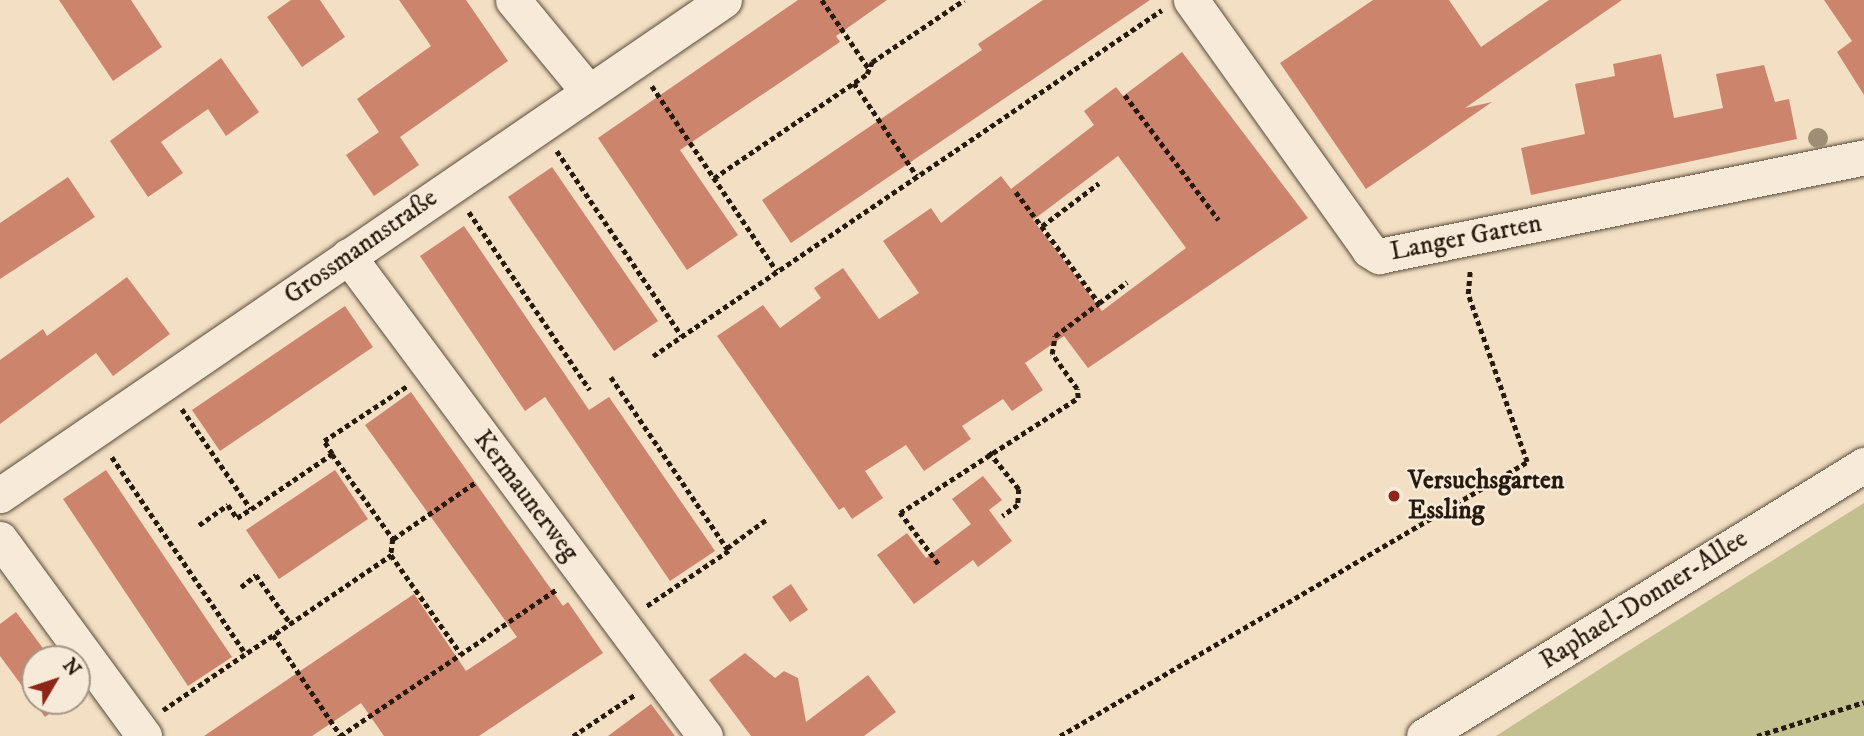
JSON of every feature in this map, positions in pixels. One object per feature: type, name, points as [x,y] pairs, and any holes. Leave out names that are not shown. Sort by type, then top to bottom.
[{"type":"street","points":[[513,0],[588,91]]},
{"type":"street","name":"Grossmannstraße","points":[[0,495],[724,0]]},
{"type":"street","name":"Langer Garten","points":[[1178,4],[1369,250],[1379,256],[1864,157]]},
{"type":"street","name":"Kermaunerweg","points":[[348,256],[705,736]]},
{"type":"street","name":"Raphael-Donner-Allee","points":[[1424,736],[1864,465]]},
{"type":"street","points":[[0,540],[141,732]]},
{"type":"path","points":[[822,0],[869,69]]},
{"type":"path","points":[[714,178],[854,83],[869,69],[964,0]]},
{"type":"path","points":[[653,356],[917,176],[1178,4]]},
{"type":"path","points":[[634,60],[777,271]]},
{"type":"path","points":[[854,83],[917,176]]},
{"type":"path","points":[[1125,95],[1219,220]]},
{"type":"path","points":[[539,124],[682,336]]},
{"type":"path","points":[[1042,226],[1099,183]]},
{"type":"path","points":[[451,185],[590,390]]},
{"type":"path","points":[[1016,192],[1099,303]]},
{"type":"path","points":[[1059,736],[1527,462],[1468,294],[1473,237]]},
{"type":"path","points":[[938,564],[900,513],[989,452],[1078,398],[1077,389],[1052,354],[1055,336],[1127,282]]},
{"type":"path","points":[[432,369],[324,441],[393,539],[391,555],[461,654]]},
{"type":"path","points":[[611,377],[727,548]]},
{"type":"path","points":[[164,382],[251,509]]},
{"type":"path","points":[[94,430],[246,654]]},
{"type":"path","points":[[989,452],[1019,489],[1018,505],[1003,516]]},
{"type":"path","points":[[199,525],[228,505],[237,518],[332,454]]},
{"type":"path","points":[[393,539],[502,464]]},
{"type":"path","points":[[621,623],[767,519]]},
{"type":"path","points":[[141,732],[246,654],[391,555]]},
{"type":"path","points":[[273,635],[341,736],[583,572]]},
{"type":"path","points":[[242,587],[256,575],[291,624]]},
{"type":"path","points":[[573,736],[661,677]]},
{"type":"path","points":[[1757,736],[1864,702]]},
{"type":"shaded area","points":[[1864,503],[1864,736],[1496,736],[1617,658]]},
{"type":"building","points":[[59,0],[131,0],[162,47],[113,81]]},
{"type":"building","points":[[291,0],[320,0],[345,37],[302,67],[267,17]]},
{"type":"building","points":[[399,0],[466,0],[508,61],[400,137],[419,165],[374,196],[346,155],[379,132],[357,99],[431,46]]},
{"type":"building","points":[[798,0],[887,0],[836,36],[840,42],[680,150],[738,235],[687,270],[598,138]]},
{"type":"building","points":[[1043,0],[1150,0],[791,243],[762,200],[982,50],[978,44]]},
{"type":"building","points":[[1373,0],[1449,0],[1481,47],[1549,0],[1622,0],[1465,108],[1492,102],[1366,189],[1280,63]]},
{"type":"building","points":[[1824,0],[1864,0],[1864,95],[1837,52],[1852,41]]},
{"type":"building","points":[[1182,52],[1308,218],[1088,368],[1064,336],[1025,363],[1043,390],[1012,411],[1003,399],[962,426],[971,439],[924,471],[906,445],[865,471],[883,498],[852,519],[844,507],[839,510],[717,336],[763,305],[780,328],[821,298],[814,288],[843,268],[879,319],[919,293],[883,241],[931,208],[941,223],[1001,176],[1011,189],[1094,125],[1084,111],[1116,87],[1123,96]],"holes":[[[1118,156],[1186,248],[1102,311],[1033,220]]]},
{"type":"building","points":[[1661,54],[1674,118],[1723,108],[1716,74],[1764,65],[1775,102],[1789,99],[1797,139],[1531,195],[1521,148],[1585,134],[1575,84],[1615,76],[1613,64]]},
{"type":"building","points":[[221,58],[259,112],[226,136],[208,109],[161,142],[183,173],[148,197],[110,141]]},
{"type":"building","points":[[552,167],[658,321],[614,351],[508,197]]},
{"type":"building","points":[[68,177],[95,217],[0,279],[0,223]]},
{"type":"building","points":[[464,226],[589,410],[609,397],[715,551],[670,581],[545,397],[525,411],[420,256]]},
{"type":"building","points":[[127,277],[170,334],[113,376],[96,353],[0,424],[0,360],[43,329],[47,336]]},
{"type":"building","points":[[345,306],[373,347],[220,451],[192,410]]},
{"type":"building","points":[[411,392],[563,606],[568,602],[603,653],[479,736],[384,736],[361,703],[312,736],[204,736],[414,594],[466,671],[517,637],[365,425]]},
{"type":"building","points":[[106,470],[232,657],[188,686],[63,499]]},
{"type":"building","points":[[335,470],[368,519],[279,579],[246,530]]},
{"type":"building","points":[[983,476],[1002,500],[989,510],[1012,541],[978,567],[973,560],[914,604],[877,555],[907,533],[926,558],[971,524],[952,499]]},
{"type":"building","points":[[791,584],[808,610],[790,622],[772,597]]},
{"type":"building","points":[[16,612],[41,645],[21,645],[21,684],[0,656],[0,624]]},
{"type":"building","points":[[745,653],[775,678],[784,671],[798,678],[806,722],[868,675],[896,712],[864,736],[751,736],[709,680]]},
{"type":"building","points":[[651,704],[675,736],[608,736]]},
{"type":"place","name":"Versuchsgarten Essling","points":[[1394,496]]}]
